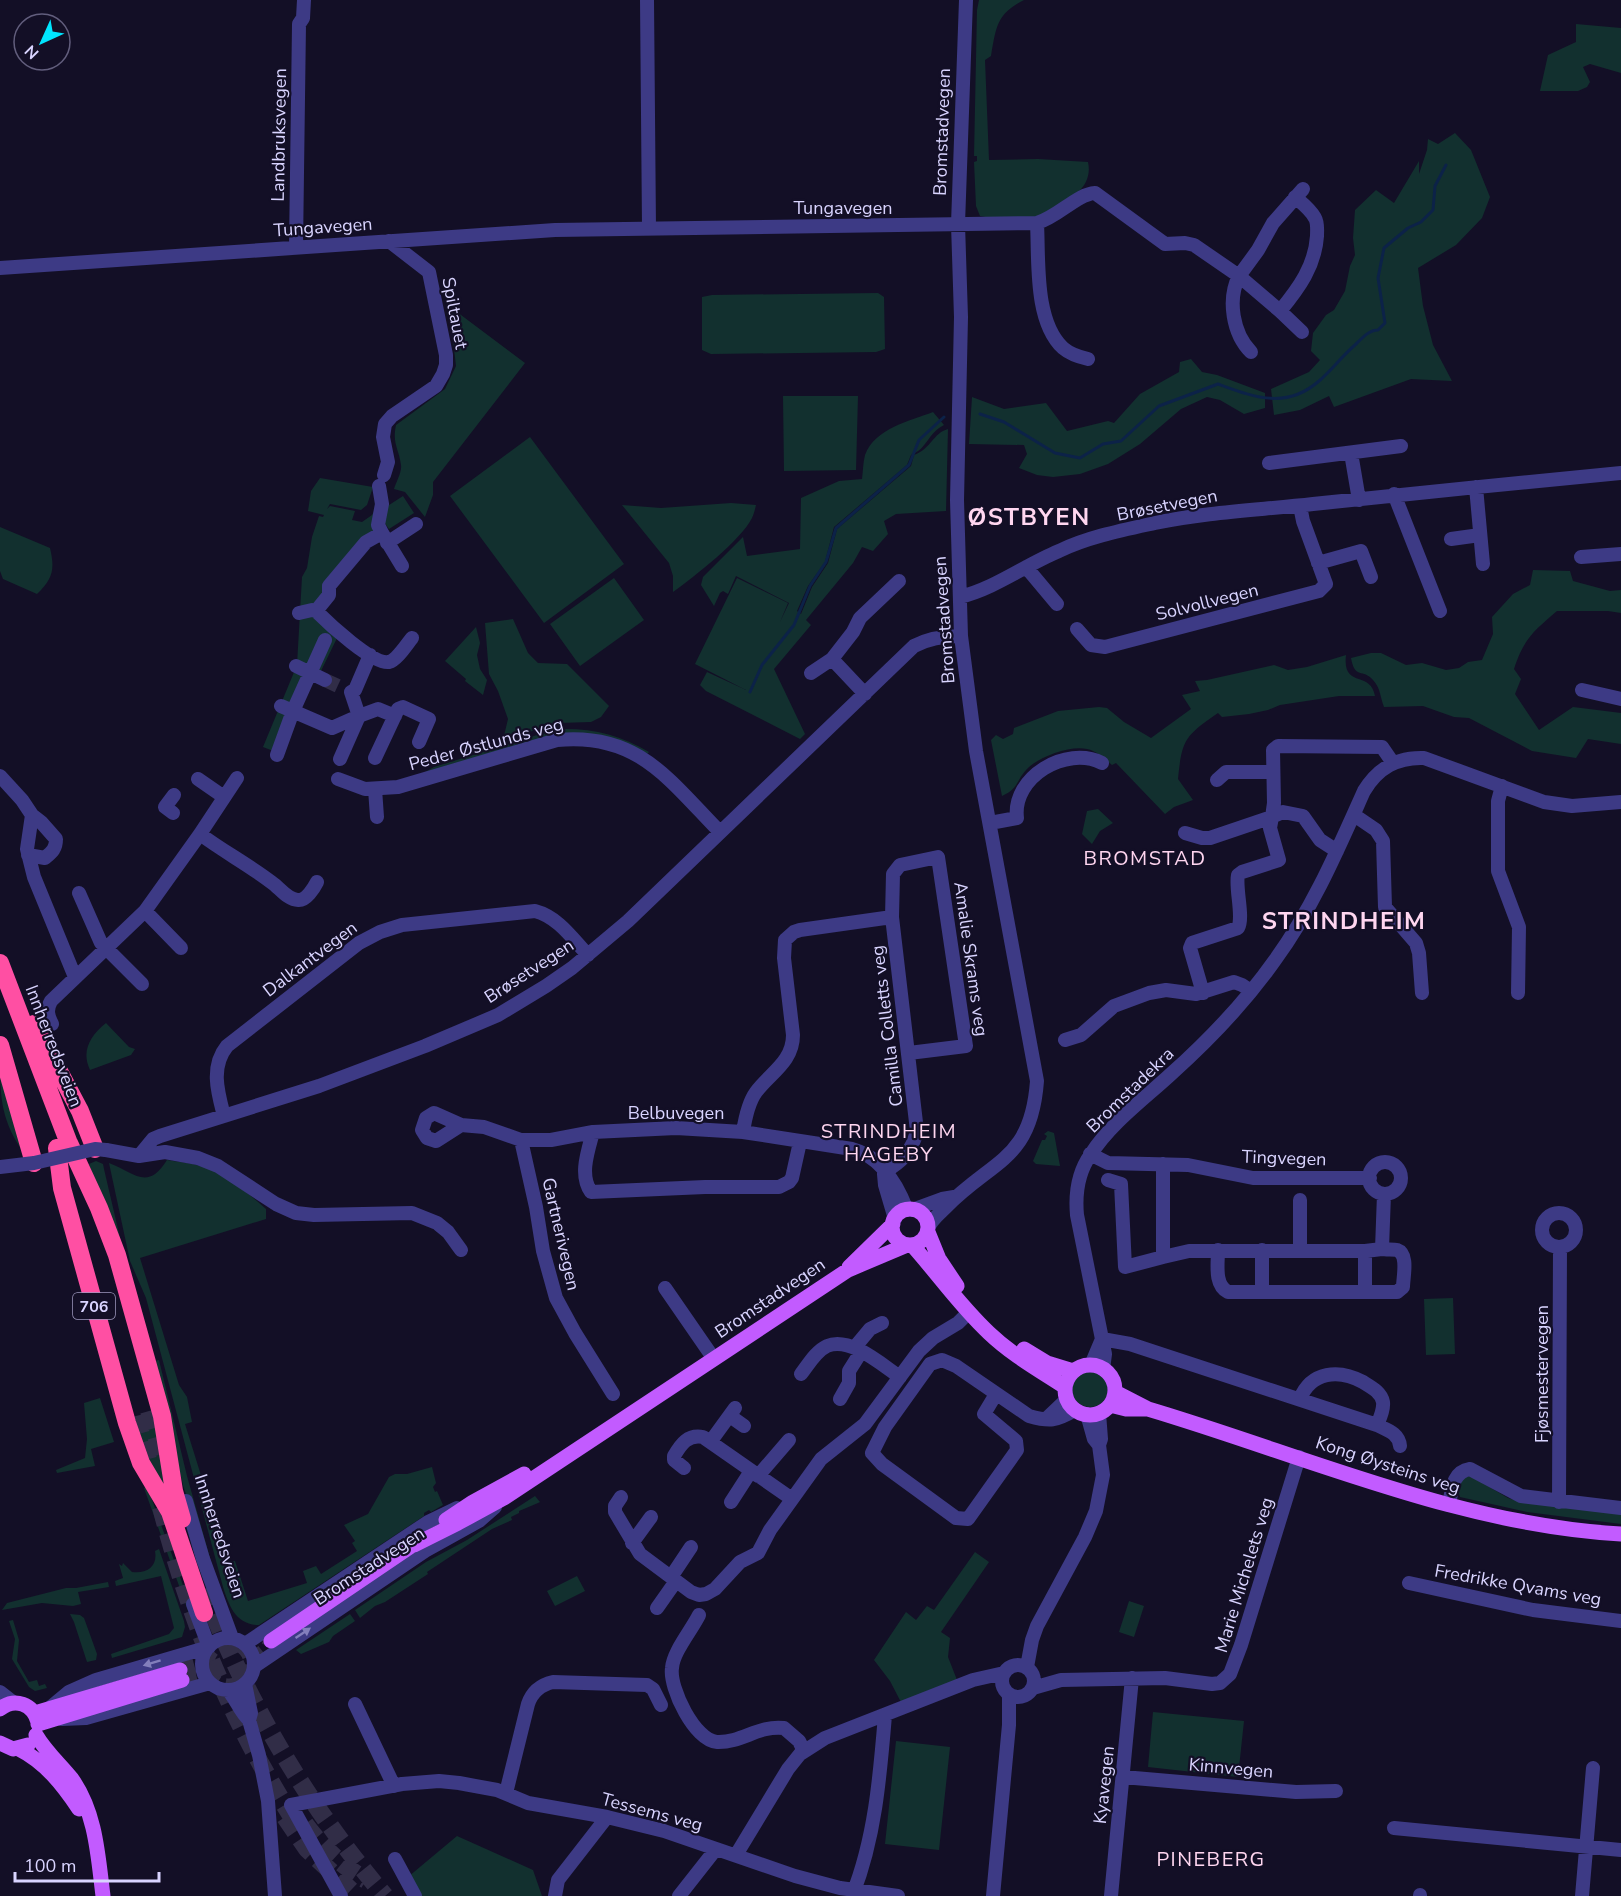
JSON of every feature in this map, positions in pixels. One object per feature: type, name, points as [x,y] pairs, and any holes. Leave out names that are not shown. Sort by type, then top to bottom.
[{"type":"highway","name":"Innherredsveien","points":[[0,961],[63,1145]]},
{"type":"highway","name":"706","points":[[0,961],[101,1149]]},
{"type":"highway","name":"Innherredsveien","points":[[0,997],[63,1145]]},
{"type":"highway","points":[[0,1045],[34,1162]]},
{"type":"highway","name":"706","points":[[63,1145],[106,1259],[142,1414]]},
{"type":"highway","name":"706","points":[[63,1145],[99,1208],[117,1255],[162,1416],[179,1510],[208,1612],[170,1512],[141,1463],[127,1423],[62,1188],[63,1145]]},
{"type":"main road","points":[[928,1230],[922,1241],[910,1245],[897,1239],[893,1230],[902,1216],[924,1216],[928,1230],[934,1251],[950,1276],[987,1319],[1032,1354],[1058,1368],[1073,1371]]},
{"type":"main road","name":"Bromstadvegen","points":[[848,1270],[861,1254],[902,1216]]},
{"type":"main road","name":"Bromstadvegen","points":[[414,1545],[504,1498],[848,1270],[910,1245]]},
{"type":"main road","name":"Kong Øysteins veg","points":[[910,1245],[968,1313],[1005,1347],[1088,1403],[1126,1409],[1148,1409],[1449,1505],[1524,1524],[1621,1534]]},
{"type":"main road","points":[[1097,1367],[1112,1378],[1088,1403],[1069,1376],[1078,1368],[1097,1367]]},
{"type":"main road","name":"Bromstadvegen","points":[[271,1641],[414,1545],[431,1530],[472,1502],[539,1466],[556,1463]]},
{"type":"main road","points":[[19,1749],[29,1744],[36,1724],[53,1713],[181,1675]]},
{"type":"main road","points":[[7,1706],[26,1705],[36,1724],[44,1748],[72,1780],[83,1798],[92,1819],[104,1896]]},
{"type":"main road","points":[[0,1743],[7,1748],[19,1749],[39,1761],[78,1807],[95,1838]]},
{"type":"street","name":"Landbruksvegen","points":[[295,0],[295,17],[299,24],[296,247]]},
{"type":"street","name":"Landbruksvegen","points":[[299,24],[303,18],[304,0]]},
{"type":"street","points":[[647,0],[649,228]]},
{"type":"street","name":"Bromstadvegen","points":[[928,1230],[934,1217],[954,1197],[1001,1163],[1016,1147],[1027,1126],[1035,1101],[1037,1081],[976,751],[961,636],[957,500],[960,316],[958,224],[966,0]]},
{"type":"street","name":"Tungavegen","points":[[0,268],[555,230],[1037,223],[1059,213],[1085,195],[1095,193],[1165,244],[1194,245],[1239,276],[1302,332]]},
{"type":"street","points":[[1251,352],[1239,338],[1234,323],[1234,288],[1239,276],[1258,250],[1273,223],[1299,193],[1314,215],[1316,241],[1306,275],[1296,292],[1280,311]]},
{"type":"street","points":[[1037,223],[1042,307],[1048,326],[1063,348],[1088,359]]},
{"type":"street","name":"Spiltauet","points":[[385,538],[378,525],[382,504],[381,481],[388,462],[383,436],[385,424],[392,416],[436,386],[446,365],[429,272],[389,241]]},
{"type":"street","points":[[1269,463],[1401,446]]},
{"type":"street","points":[[1351,453],[1359,500]]},
{"type":"street","name":"Brøsetvegen","points":[[959,590],[992,585],[1075,544],[1153,523],[1206,513],[1300,506],[1394,494],[1621,473]]},
{"type":"street","points":[[1476,487],[1482,564]]},
{"type":"street","points":[[1394,494],[1440,611]]},
{"type":"street","name":"Solvollvegen","points":[[1077,630],[1091,645],[1105,647],[1319,591],[1326,584],[1303,521],[1300,506]]},
{"type":"street","points":[[316,611],[329,595],[329,586],[366,542],[385,538],[416,524]]},
{"type":"street","points":[[1450,539],[1480,535]]},
{"type":"street","points":[[385,538],[402,566]]},
{"type":"street","points":[[1318,563],[1361,551],[1371,577]]},
{"type":"street","points":[[1581,557],[1621,554]]},
{"type":"street","points":[[1026,567],[1057,604]]},
{"type":"street","points":[[811,673],[832,659],[853,632],[860,618],[899,581]]},
{"type":"street","points":[[299,613],[316,611],[360,650],[387,662],[392,661],[412,638]]},
{"type":"street","name":"Brøsetvegen","points":[[139,1156],[153,1139],[160,1136],[330,1082],[473,1027],[531,995],[588,955],[628,921],[914,646],[931,639],[961,636]]},
{"type":"street","points":[[277,755],[287,708],[310,672],[325,640]]},
{"type":"street","points":[[351,692],[355,690],[370,655]]},
{"type":"street","points":[[832,659],[865,694]]},
{"type":"street","points":[[296,666],[351,692],[359,716],[340,759]]},
{"type":"street","points":[[1582,690],[1621,699]]},
{"type":"street","points":[[375,758],[398,710],[403,707],[429,719],[419,742]]},
{"type":"street","points":[[287,708],[332,728],[378,709],[395,716]]},
{"type":"street","name":"Peder Østlunds veg","points":[[338,779],[365,789],[398,786],[557,740],[574,738],[598,740],[632,752],[659,769],[720,832]]},
{"type":"street","points":[[1203,993],[1191,945],[1194,941],[1235,930],[1240,925],[1239,890],[1236,881],[1238,875],[1279,860],[1270,828],[1274,803],[1273,750],[1278,746],[1382,747],[1393,763]]},
{"type":"street","points":[[990,823],[1017,818],[1018,801],[1034,775],[1044,768],[1080,757],[1102,763]]},
{"type":"street","name":"Bromstadekra","points":[[1097,1367],[1105,1354],[1076,1205],[1080,1175],[1090,1154],[1104,1136],[1194,1053],[1251,991],[1275,961],[1303,918],[1369,783],[1380,771],[1404,759],[1424,758],[1530,797],[1557,804],[1584,806],[1621,802]]},
{"type":"street","points":[[1217,780],[1226,772],[1273,771]]},
{"type":"street","points":[[0,776],[32,815],[56,839],[56,846],[45,858],[28,855]]},
{"type":"street","points":[[52,1024],[48,1007],[104,945],[145,911],[237,778]]},
{"type":"street","points":[[198,779],[225,797]]},
{"type":"street","points":[[1502,786],[1498,801],[1498,871],[1519,927],[1518,993]]},
{"type":"street","points":[[375,789],[377,817]]},
{"type":"street","points":[[173,813],[165,807],[174,795]]},
{"type":"street","points":[[1185,833],[1210,838],[1283,812],[1303,816],[1320,840],[1337,850]]},
{"type":"street","points":[[32,815],[28,836],[28,855],[34,878],[75,977]]},
{"type":"street","points":[[1353,815],[1376,830],[1383,841],[1384,907],[1416,943],[1422,993]]},
{"type":"street","points":[[200,834],[262,874],[297,901],[303,899],[315,888],[317,882]]},
{"type":"street","name":"Amalie Skrams veg","points":[[900,865],[938,857],[966,1047],[909,1053]]},
{"type":"street","name":"Camilla Colletts veg","points":[[884,1172],[908,1153],[917,1131],[892,917],[893,874],[900,865]]},
{"type":"street","points":[[79,893],[104,945],[142,984]]},
{"type":"street","points":[[145,911],[181,948]]},
{"type":"street","name":"Dalkantvegen","points":[[224,1116],[216,1067],[226,1046],[360,943],[380,932],[402,925],[535,911],[549,916],[559,924],[588,955]]},
{"type":"street","points":[[744,1132],[749,1103],[784,1062],[792,1047],[793,1035],[784,958],[785,940],[800,930],[892,917]]},
{"type":"street","points":[[1065,1040],[1082,1035],[1109,1009],[1120,1002],[1158,991],[1203,993],[1234,982],[1251,991]]},
{"type":"street","name":"Belbuvegen","points":[[461,1125],[484,1127],[521,1140],[551,1140],[593,1132],[676,1128],[744,1132],[859,1151],[873,1158],[892,1181],[902,1216]]},
{"type":"street","points":[[593,1132],[585,1167],[585,1178],[588,1190],[591,1192],[705,1187],[780,1187],[792,1178],[800,1142]]},
{"type":"street","name":"Gartnerivegen","points":[[521,1140],[543,1251],[556,1298],[574,1333],[613,1394]]},
{"type":"street","points":[[0,1167],[101,1149],[139,1156],[165,1152],[207,1161],[218,1166],[276,1204],[296,1213],[314,1215],[412,1213],[437,1223],[448,1232],[461,1250]]},
{"type":"street","name":"Tingvegen","points":[[1090,1154],[1108,1163],[1199,1166],[1264,1179],[1370,1178]]},
{"type":"street","points":[[1379,1163],[1391,1163],[1400,1172],[1400,1184],[1392,1193],[1384,1194],[1374,1189],[1370,1178],[1374,1167],[1379,1163]]},
{"type":"street","points":[[1163,1164],[1163,1257]]},
{"type":"street","points":[[1108,1180],[1122,1184],[1125,1267],[1189,1251],[1218,1250],[1365,1251],[1382,1249],[1397,1250],[1404,1259],[1403,1287],[1397,1292],[1228,1292],[1218,1281],[1218,1250]]},
{"type":"street","points":[[1382,1249],[1384,1194]]},
{"type":"street","name":"Bromstadvegen","points":[[902,1216],[942,1199],[954,1197]]},
{"type":"street","points":[[1300,1200],[1300,1250]]},
{"type":"street","name":"Fjøsmestervegen","points":[[1559,1502],[1560,1247]]},
{"type":"street","points":[[1262,1250],[1262,1292]]},
{"type":"street","points":[[1365,1251],[1365,1292]]},
{"type":"street","name":"Bromstadvegen","points":[[665,1288],[714,1359]]},
{"type":"street","points":[[621,1497],[615,1509],[640,1554],[696,1594],[702,1595],[710,1592],[740,1562],[758,1553],[770,1530],[826,1454],[865,1424],[926,1344],[968,1313]]},
{"type":"street","points":[[840,1398],[849,1383],[849,1371],[858,1350],[870,1329],[882,1323]]},
{"type":"street","points":[[1102,1339],[1130,1344],[1377,1425],[1393,1433],[1399,1439],[1400,1446]]},
{"type":"street","points":[[801,1374],[817,1354],[827,1346],[840,1344],[858,1350],[900,1377]]},
{"type":"street","points":[[993,1896],[1009,1725],[1023,1648],[1032,1640],[1044,1612],[1085,1537],[1096,1511],[1103,1475],[1099,1445],[1094,1439],[1088,1403],[1047,1418],[1029,1416],[947,1361],[934,1362],[926,1368],[885,1427],[872,1453],[882,1464],[956,1518],[968,1519],[1017,1450],[1016,1441],[984,1414],[996,1394]]},
{"type":"street","points":[[1300,1399],[1306,1387],[1317,1378],[1330,1374],[1345,1375],[1365,1383],[1380,1396],[1383,1406],[1377,1425]]},
{"type":"street","points":[[711,1441],[733,1412],[744,1426]]},
{"type":"street","points":[[684,1468],[673,1459],[683,1442],[688,1438],[698,1436],[711,1441],[792,1499]]},
{"type":"street","points":[[731,1502],[755,1473],[789,1440]]},
{"type":"street","name":"Innherredsveien","points":[[168,1447],[210,1580],[239,1641]]},
{"type":"street","name":"Marie Michelets veg","points":[[736,1855],[788,1769],[804,1751],[825,1738],[973,1680],[1177,1678],[1212,1684],[1220,1683],[1230,1674],[1241,1645],[1299,1457]]},
{"type":"street","name":"706","points":[[141,1463],[208,1647]]},
{"type":"street","points":[[1449,1505],[1456,1477],[1463,1470],[1470,1469],[1521,1496],[1621,1508]]},
{"type":"street","name":"Bromstadvegen","points":[[255,1666],[425,1551],[489,1514],[504,1498]]},
{"type":"street","name":"Bromstadvegen","points":[[239,1641],[428,1522],[472,1502]]},
{"type":"street","points":[[632,1543],[651,1517]]},
{"type":"street","points":[[657,1608],[691,1547]]},
{"type":"street","name":"Fredrikke Qvams veg","points":[[1409,1583],[1533,1610],[1621,1621]]},
{"type":"street","points":[[699,1615],[678,1652],[672,1668],[674,1686],[692,1724],[706,1739],[719,1742],[741,1738],[761,1729],[784,1728],[799,1741],[804,1751]]},
{"type":"street","points":[[208,1647],[202,1666],[210,1683],[218,1688],[238,1689],[251,1678],[255,1666],[252,1653],[239,1641],[219,1639],[208,1647],[96,1680],[69,1692],[53,1713],[69,1720],[86,1718],[210,1683]]},
{"type":"street","name":"Kyavegen","points":[[1111,1896],[1132,1678]]},
{"type":"street","points":[[506,1793],[528,1704],[533,1693],[543,1686],[553,1682],[647,1685],[655,1692],[662,1706]]},
{"type":"street","points":[[245,1684],[249,1720],[268,1801],[275,1896]]},
{"type":"street","points":[[228,1690],[236,1699],[244,1716],[249,1720]]},
{"type":"street","points":[[0,1692],[7,1706]]},
{"type":"street","points":[[355,1704],[394,1786]]},
{"type":"street","points":[[853,1893],[870,1839],[881,1770],[885,1715]]},
{"type":"street","points":[[1582,1896],[1593,1768]]},
{"type":"street","name":"Kinnvegen","points":[[1123,1777],[1296,1792],[1336,1791]]},
{"type":"street","name":"Tessems veg","points":[[341,1896],[291,1805],[394,1786],[439,1781],[482,1787],[506,1793],[528,1803],[607,1817],[664,1831],[795,1876],[853,1893],[897,1896]]},
{"type":"street","points":[[555,1896],[558,1880],[607,1817]]},
{"type":"street","points":[[1394,1828],[1621,1850]]},
{"type":"street","points":[[679,1896],[716,1849]]},
{"type":"street","points":[[395,1859],[415,1896]]},
{"type":"green space","points":[[979,0],[1024,0],[1003,16],[996,30],[991,56],[985,60],[989,160],[1038,159],[1088,162],[1088,177],[1081,190],[1063,204],[1042,215],[1018,219],[987,217],[980,216],[976,206],[974,162],[977,161],[977,156],[974,156]]},
{"type":"green space","points":[[1576,24],[1621,28],[1621,73],[1590,64],[1583,67],[1590,82],[1587,87],[1578,91],[1540,91],[1548,55],[1576,42]]},
{"type":"green space","points":[[1455,133],[1471,150],[1490,197],[1482,218],[1456,245],[1418,268],[1423,306],[1433,345],[1452,381],[1411,379],[1334,407],[1329,396],[1300,410],[1274,415],[1271,389],[1309,372],[1320,360],[1311,351],[1313,333],[1326,315],[1334,310],[1345,291],[1350,266],[1355,255],[1353,238],[1355,210],[1376,190],[1394,203],[1419,161],[1419,174],[1428,139],[1438,144]]},
{"type":"green space","points":[[878,293],[884,297],[885,349],[876,352],[711,354],[702,350],[702,297]]},
{"type":"green space","points":[[449,306],[525,363],[433,482],[433,495],[425,517],[405,492],[394,489],[401,468],[395,432],[396,425],[445,389],[456,366]]},
{"type":"green space","points":[[1191,359],[1202,372],[1217,375],[1265,393],[1265,408],[1244,414],[1220,400],[1207,397],[1181,409],[1140,444],[1108,464],[1080,474],[1053,477],[1037,475],[1019,468],[1027,454],[1024,445],[969,444],[972,397],[1004,409],[1046,403],[1067,431],[1108,421],[1114,423],[1140,394],[1179,372],[1180,362]]},
{"type":"green space","points":[[783,396],[858,396],[856,470],[784,471]]},
{"type":"green space","points":[[933,412],[944,425],[934,432],[921,449],[911,455],[907,465],[834,527],[825,562],[808,586],[797,611],[801,614],[812,587],[828,563],[837,529],[911,466],[914,455],[948,429],[946,511],[896,514],[884,521],[888,534],[873,551],[862,547],[853,563],[806,620],[811,625],[774,669],[805,734],[800,739],[706,691],[700,685],[707,672],[746,690],[695,664],[737,578],[788,603],[780,622],[789,603],[736,576],[728,594],[723,591],[720,593],[714,606],[701,585],[703,577],[743,537],[747,556],[800,549],[801,498],[839,481],[862,479],[865,455],[877,438],[904,422]]},
{"type":"green space","points":[[530,437],[624,564],[544,623],[450,496]]},
{"type":"green space","points":[[320,478],[373,487],[367,505],[361,510],[330,504],[327,509],[330,506],[355,511],[352,520],[362,522],[372,515],[378,503],[377,533],[314,609],[338,636],[320,673],[314,670],[281,754],[263,747],[297,665],[302,577],[307,568],[312,537],[319,516],[324,515],[308,511],[311,491]]},
{"type":"green space","points":[[403,496],[414,513],[389,529],[384,522],[386,507]]},
{"type":"green space","points":[[731,503],[756,505],[753,516],[746,527],[716,558],[673,592],[673,576],[669,563],[622,505],[661,508]]},
{"type":"green space","points":[[0,527],[50,548],[51,573],[37,594],[3,579],[0,571]]},
{"type":"green space","points":[[1533,570],[1570,571],[1573,581],[1610,591],[1621,590],[1621,613],[1557,611],[1526,642],[1514,669],[1521,679],[1515,694],[1539,730],[1573,707],[1621,713],[1621,744],[1588,739],[1576,758],[1532,751],[1469,718],[1454,717],[1423,706],[1384,707],[1376,683],[1355,669],[1351,658],[1371,653],[1381,653],[1406,665],[1422,663],[1446,670],[1459,668],[1468,662],[1482,660],[1493,634],[1492,617],[1513,594],[1530,585]]},
{"type":"green space","points":[[614,578],[644,620],[580,666],[550,624]]},
{"type":"green space","points":[[513,619],[528,653],[538,663],[567,664],[609,706],[601,717],[591,722],[558,723],[503,740],[508,719],[489,674],[485,623]]},
{"type":"green space","points":[[476,627],[480,643],[477,655],[480,669],[487,680],[483,695],[445,661]]},
{"type":"green space","points":[[1346,655],[1348,672],[1368,683],[1375,696],[1339,696],[1280,705],[1249,714],[1222,717],[1218,713],[1192,733],[1181,755],[1178,779],[1193,800],[1174,807],[1165,814],[1116,763],[1112,765],[1093,751],[1078,748],[1068,749],[1040,759],[1023,773],[1012,790],[1002,796],[991,740],[996,735],[1003,739],[1013,734],[1014,728],[1058,711],[1099,707],[1107,708],[1124,722],[1151,738],[1191,709],[1182,695],[1200,691],[1195,681],[1274,665],[1288,670],[1307,667]]},
{"type":"green space","points":[[565,729],[608,734],[649,752],[647,754],[596,735],[425,774],[434,767],[550,731]]},
{"type":"green space","points":[[1098,809],[1113,823],[1100,831],[1092,844],[1082,834],[1087,811]]},
{"type":"green space","points":[[106,1023],[129,1047],[135,1049],[131,1055],[90,1070],[86,1056],[89,1044],[95,1033]]},
{"type":"green space","points":[[0,1055],[21,1149],[5,1115],[0,1082]]},
{"type":"green space","points":[[1048,1131],[1054,1133],[1060,1166],[1036,1164],[1033,1161],[1042,1140],[1045,1140],[1047,1136],[1044,1134]]},
{"type":"green space","points":[[167,1160],[195,1164],[213,1170],[237,1185],[266,1209],[266,1219],[140,1258],[179,1385],[187,1397],[192,1422],[185,1424],[228,1562],[235,1561],[248,1601],[307,1583],[303,1571],[316,1566],[321,1574],[357,1551],[352,1543],[355,1541],[344,1525],[368,1514],[389,1477],[395,1474],[407,1474],[432,1467],[436,1483],[433,1487],[443,1505],[424,1513],[424,1516],[259,1625],[239,1618],[231,1607],[223,1587],[146,1298],[130,1261],[109,1163],[140,1177],[146,1177],[160,1170]]},
{"type":"green space","points":[[96,1161],[103,1164],[131,1285],[89,1164]]},
{"type":"green space","points":[[1453,1298],[1455,1354],[1426,1355],[1424,1299]]},
{"type":"green space","points":[[159,1360],[187,1476],[217,1583],[212,1576],[183,1485],[154,1361]]},
{"type":"green space","points":[[1090,1371],[1103,1376],[1108,1389],[1103,1402],[1090,1407],[1077,1402],[1072,1389],[1077,1376]]},
{"type":"green space","points":[[100,1398],[114,1442],[91,1449],[95,1466],[57,1473],[56,1470],[85,1458],[87,1439],[84,1403]]},
{"type":"green space","points":[[158,1424],[168,1492],[143,1451],[135,1430]]},
{"type":"green space","points":[[1469,1475],[1508,1498],[1521,1502],[1621,1514],[1621,1524],[1527,1512],[1460,1497],[1458,1490],[1461,1480]]},
{"type":"green space","points":[[147,1486],[196,1621],[192,1622],[144,1488]]},
{"type":"green space","points":[[535,1496],[540,1502],[519,1511],[511,1517],[512,1520],[492,1529],[360,1618],[355,1610],[426,1562],[467,1540]]},
{"type":"green space","points":[[159,1549],[184,1621],[182,1637],[112,1658],[111,1654],[169,1634],[174,1628],[161,1576],[116,1586],[115,1581],[123,1578],[119,1564],[122,1566],[123,1563],[132,1572],[142,1572],[153,1565],[155,1551]]},
{"type":"green space","points":[[975,1552],[989,1562],[941,1632],[950,1638],[948,1657],[959,1685],[904,1708],[890,1681],[874,1660],[906,1612],[916,1620],[927,1606],[934,1610]]},
{"type":"green space","points":[[577,1576],[585,1591],[555,1606],[547,1591]]},
{"type":"green space","points":[[108,1582],[109,1587],[78,1592],[81,1604],[73,1606],[42,1603],[2,1610],[7,1603],[66,1588]]},
{"type":"green space","points":[[1129,1601],[1144,1606],[1134,1637],[1119,1632]]},
{"type":"green space","points":[[70,1614],[84,1618],[97,1654],[96,1660],[87,1662]]},
{"type":"green space","points":[[350,1614],[355,1621],[333,1636],[329,1642],[301,1654],[296,1650]]},
{"type":"green space","points":[[13,1620],[19,1640],[17,1661],[29,1682],[37,1680],[39,1686],[45,1684],[47,1688],[35,1691],[29,1687],[12,1659],[15,1639],[9,1621]]},
{"type":"green space","points":[[1153,1712],[1244,1721],[1238,1777],[1148,1767]]},
{"type":"green space","points":[[896,1741],[950,1747],[939,1850],[885,1844]]},
{"type":"green space","points":[[457,1836],[533,1870],[542,1896],[420,1896],[408,1877]]},
{"type":"waterway","points":[[980,414],[1004,422],[1055,453],[1080,458],[1103,444],[1121,441],[1159,406],[1218,384],[1244,393],[1270,398],[1294,396],[1307,390],[1324,377],[1363,337],[1378,330],[1385,323],[1378,278],[1384,248],[1408,228],[1421,222],[1433,210],[1435,186],[1446,165]]},
{"type":"waterway","points":[[750,692],[762,665],[794,625],[810,586],[826,562],[836,528],[909,465],[919,440],[944,417]]},
{"type":"tunnel","points":[[325,680],[338,686]]},
{"type":"tunnel","points":[[149,1411],[163,1460]]},
{"type":"tunnel","points":[[136,1416],[148,1460]]},
{"type":"tunnel","points":[[161,1507],[186,1592],[216,1672],[253,1749],[297,1825]]},
{"type":"tunnel","points":[[204,1589],[239,1671],[281,1750],[330,1826],[385,1896]]},
{"type":"tunnel","points":[[251,1661],[268,1648],[271,1641]]},
{"type":"tunnel","points":[[229,1642],[238,1643],[245,1648],[250,1655],[251,1664],[250,1673],[245,1680],[238,1685],[229,1686],[220,1685],[213,1680],[208,1673],[207,1664],[208,1655],[213,1648],[220,1643],[229,1642]]},
{"type":"tunnel","points":[[180,1670],[206,1663]]},
{"type":"tunnel","points":[[182,1680],[209,1674]]},
{"type":"tunnel","points":[[285,1817],[307,1849],[357,1896]]},
{"type":"tunnel","points":[[305,1824],[332,1855],[366,1880]]},
{"type":"district","name":"ØSTBYEN","points":[[1029,517]]},
{"type":"district","name":"BROMSTAD","points":[[1145,858]]},
{"type":"district","name":"STRINDHEIM","points":[[1344,921]]},
{"type":"district","name":"STRINDHEIM HAGEBY","points":[[889,1142]]},
{"type":"district","name":"PINEBERG","points":[[1211,1859]]}]
